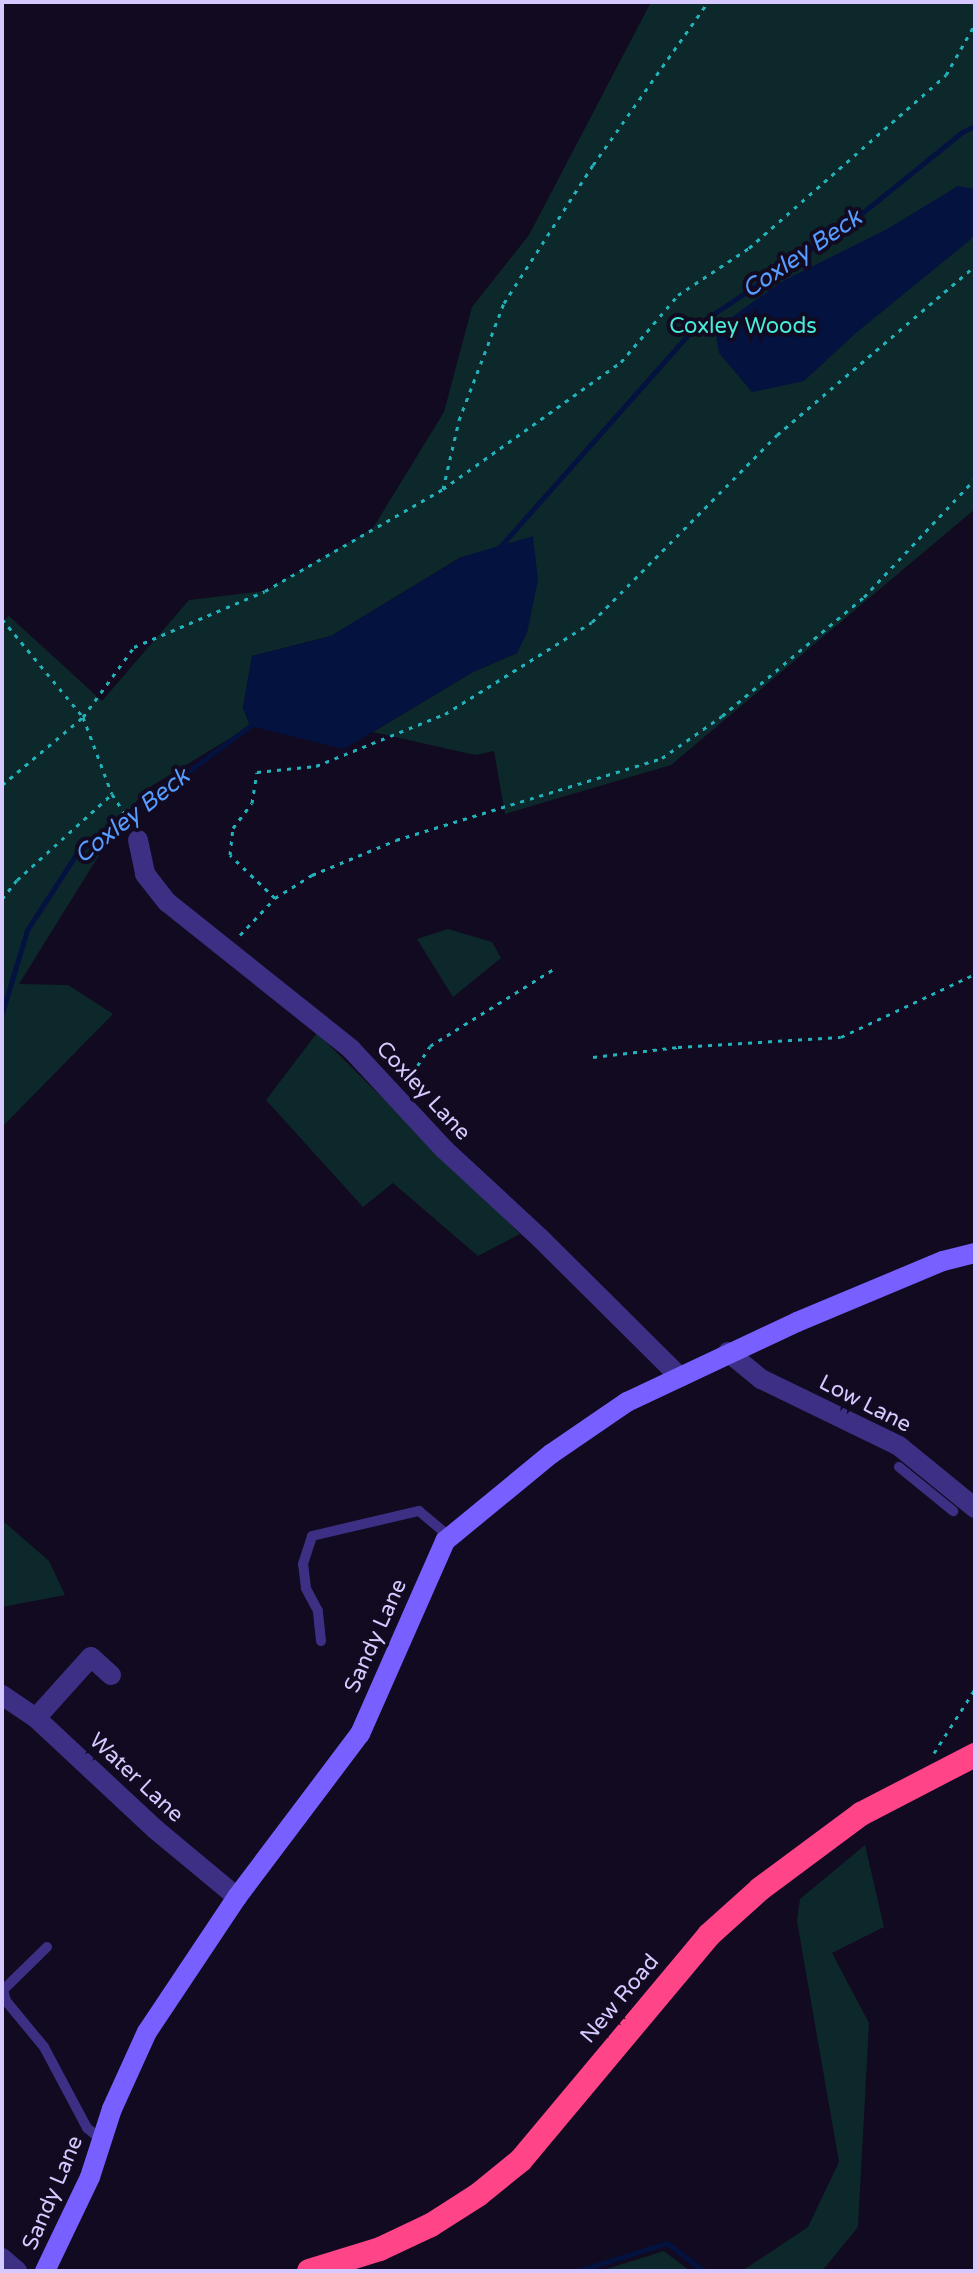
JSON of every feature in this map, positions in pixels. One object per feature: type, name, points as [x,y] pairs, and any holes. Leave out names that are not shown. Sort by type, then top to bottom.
[{"type":"highway","name":"New Road","points":[[309,2271],[380,2249],[431,2225],[478,2195],[521,2160],[699,1946],[749,1898],[861,1814],[975,1755]]},
{"type":"street","name":"Coxley Lane","points":[[138,840],[145,874],[167,902],[351,1049],[409,1111],[680,1377]]},
{"type":"street","name":"Sandy Lane","points":[[48,2270],[90,2177],[147,2032],[237,1897],[329,1780],[360,1734],[398,1640],[445,1541],[551,1454],[627,1402],[728,1352],[943,1261],[975,1253]]},
{"type":"street","name":"Low Lane","points":[[728,1352],[761,1379],[899,1446],[942,1489],[975,1508]]},
{"type":"street","points":[[36,1718],[98,1651],[111,1675]]},
{"type":"street","name":"Water Lane","points":[[2,1695],[36,1718],[155,1829],[237,1897]]},
{"type":"street","points":[[2,2258],[17,2271]]},
{"type":"lane","points":[[899,1467],[942,1489],[953,1511]]},
{"type":"lane","points":[[321,1641],[320,1620],[306,1588],[303,1564],[312,1536],[419,1511],[436,1522],[450,1537]]},
{"type":"lane","points":[[47,1947],[3,1990],[6,2001],[44,2047],[87,2128],[102,2140]]},
{"type":"path","points":[[443,489],[459,420],[504,303],[593,165],[708,2]]},
{"type":"path","points":[[2,785],[83,717],[134,647],[265,591],[443,489],[621,362],[678,295],[749,248],[946,75],[975,24]]},
{"type":"path","points":[[275,898],[230,855],[233,828],[252,803],[257,772],[316,766],[445,714],[592,622],[777,435],[975,266]]},
{"type":"path","points":[[226,949],[275,898],[312,875],[396,840],[662,758],[722,716],[864,597],[975,479]]},
{"type":"path","points":[[2,619],[83,717],[112,794],[128,815],[138,840]]},
{"type":"path","points":[[2,899],[17,880],[112,794]]},
{"type":"path","points":[[409,1111],[412,1074],[430,1046],[557,967]]},
{"type":"path","points":[[593,1057],[678,1047],[841,1037],[975,974]]},
{"type":"path","points":[[929,1759],[975,1689]]},
{"type":"green space","name":"Coxley Woods","points":[[651,2],[975,2],[975,509],[671,765],[505,814],[494,751],[475,755],[373,732],[473,672],[517,653],[461,557],[331,636],[252,656],[243,708],[250,726],[145,790],[114,831],[19,984],[68,985],[113,1014],[2,1127],[2,622],[9,616],[102,701],[189,600],[265,591],[373,528],[444,412],[472,307],[529,235]]},
{"type":"green space","points":[[448,929],[492,942],[501,958],[453,997],[417,939]]},
{"type":"green space","points":[[317,1033],[520,1234],[478,1256],[393,1183],[363,1207],[266,1100]]},
{"type":"green space","points":[[2,1520],[49,1561],[65,1595],[2,1607]]},
{"type":"green space","points":[[865,1845],[884,1927],[832,1953],[869,2023],[858,2227],[822,2271],[742,2271],[808,2227],[839,2162],[797,1921],[800,1899]]},
{"type":"green space","points":[[664,2251],[690,2271],[600,2271]]},
{"type":"shaded area","points":[[958,186],[975,189],[975,234],[856,333],[804,381],[752,392],[719,353],[715,329],[781,282],[889,228]]},
{"type":"shaded area","points":[[533,536],[538,580],[527,633],[517,653],[473,672],[344,749],[250,726],[243,708],[252,656],[331,636],[462,557]]},
{"type":"waterway","name":"Coxley Beck","points":[[497,550],[697,325],[851,222],[962,132],[975,126]]},
{"type":"waterway","name":"Coxley Beck","points":[[2,1013],[27,930],[77,853],[250,726]]},
{"type":"waterway","points":[[577,2271],[667,2243],[704,2271]]}]
